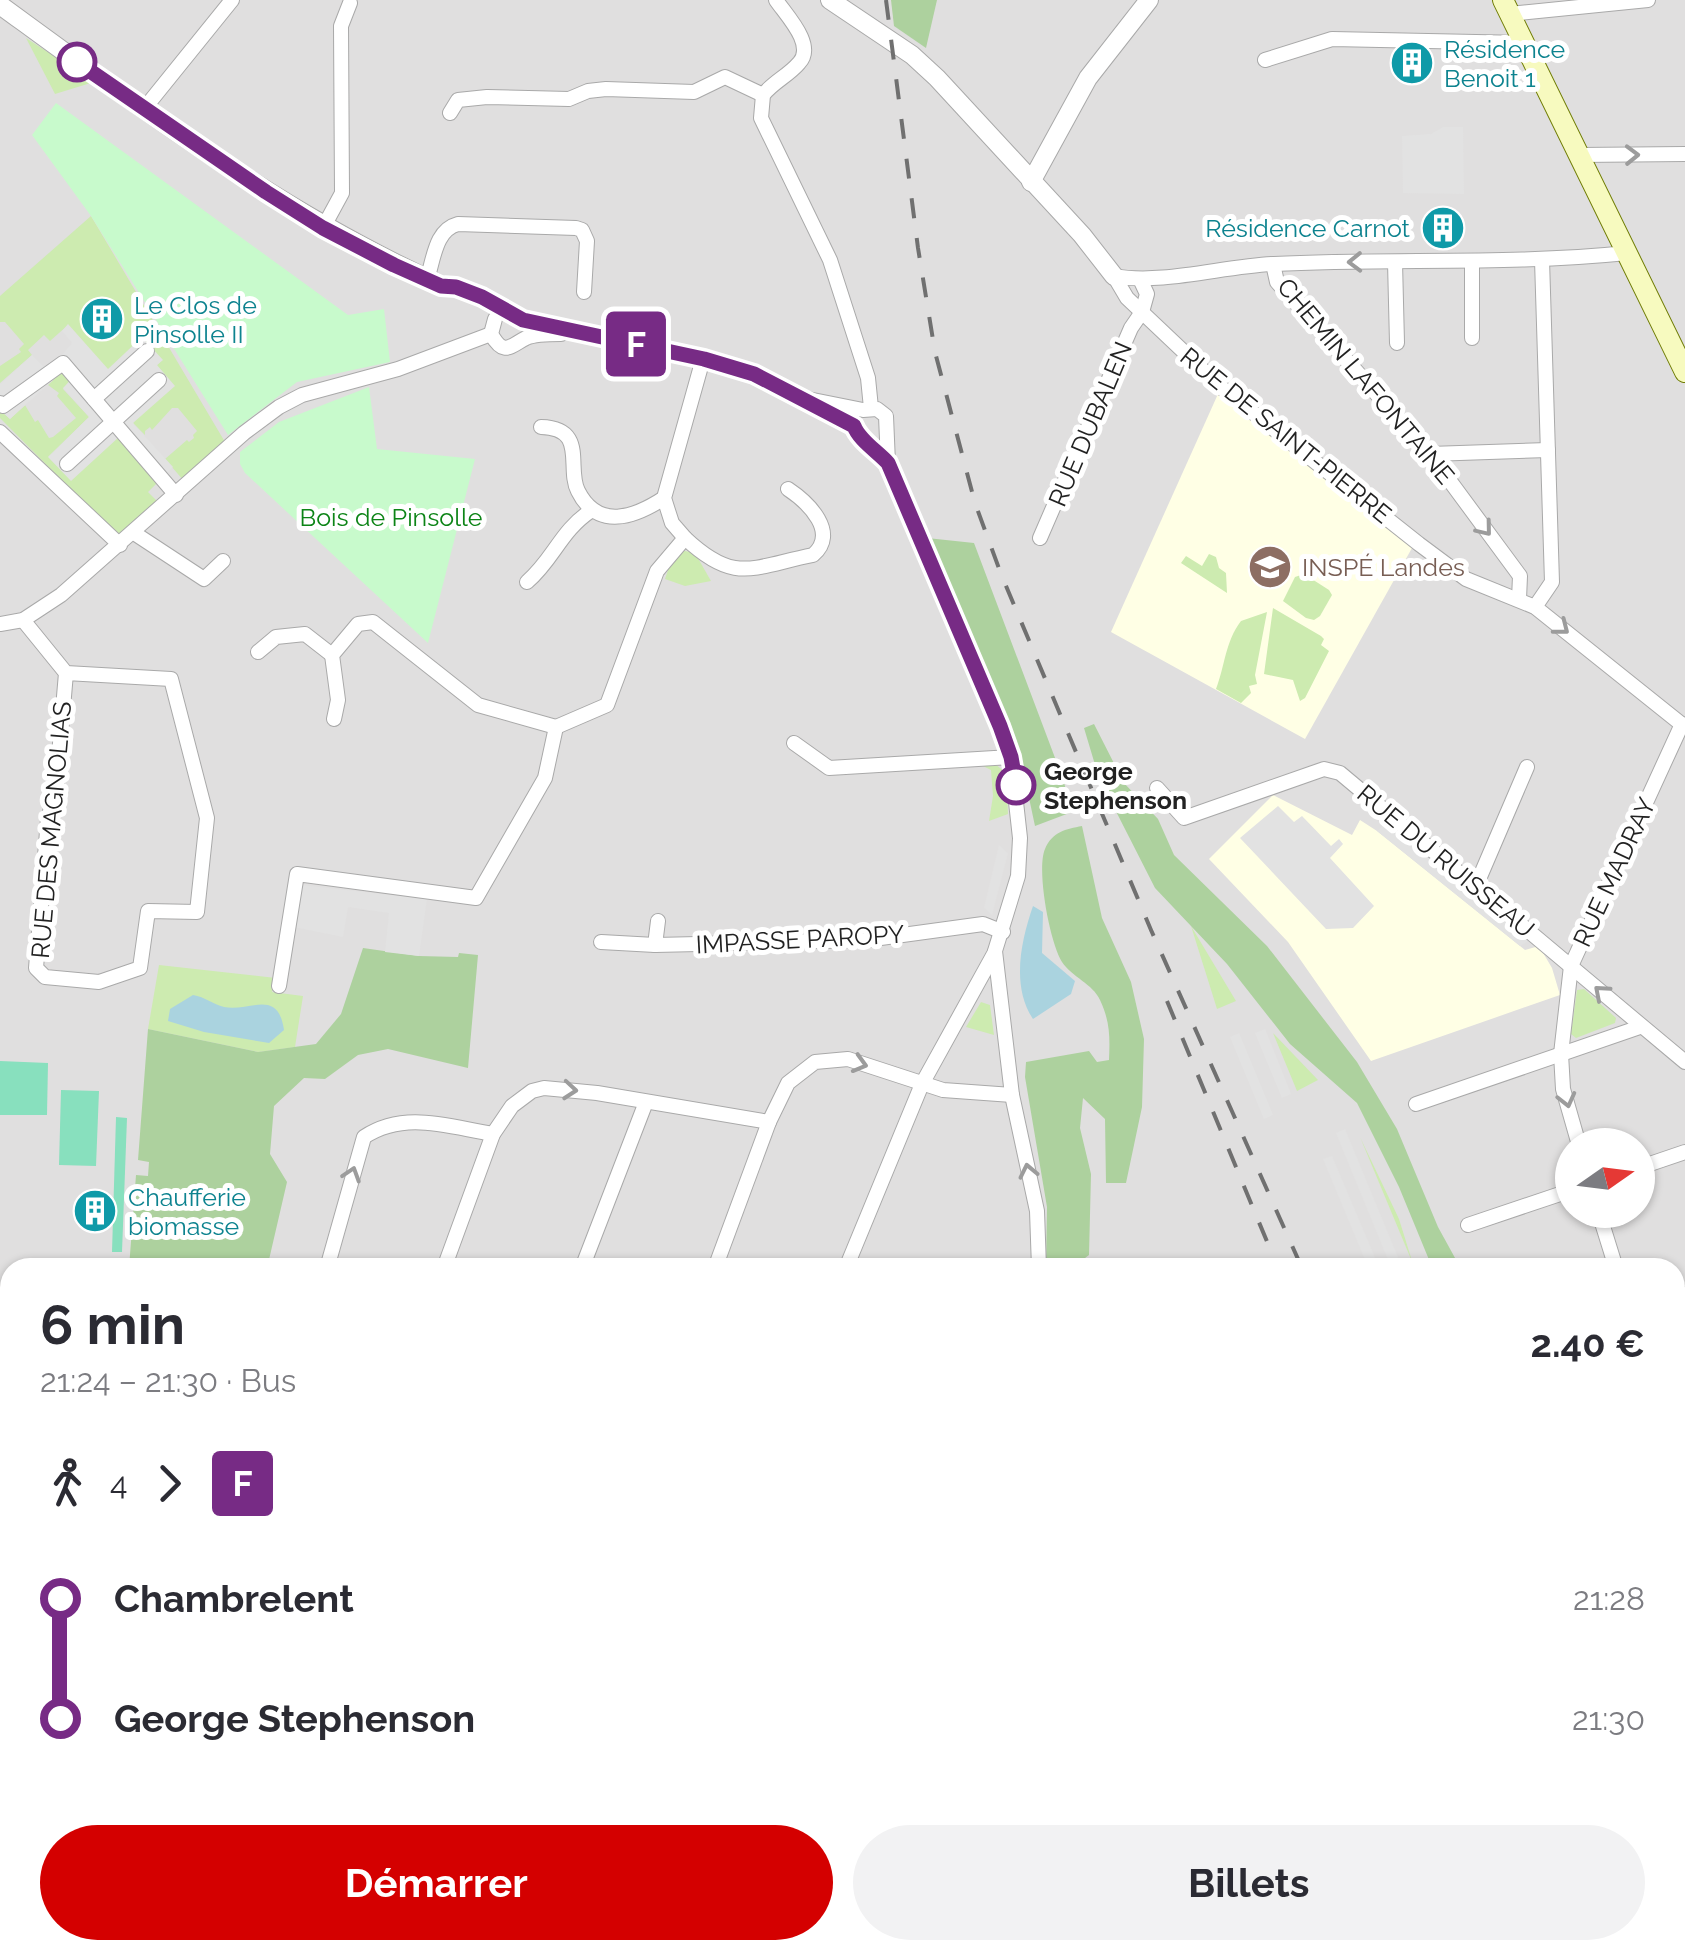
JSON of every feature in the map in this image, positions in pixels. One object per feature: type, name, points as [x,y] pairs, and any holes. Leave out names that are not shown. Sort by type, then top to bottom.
[{"type":"main road","points":[[1507,7],[1685,372]]},
{"type":"street","points":[[144,108],[232,0]]},
{"type":"street","points":[[776,0],[802,39],[805,52],[801,62],[763,96],[764,128],[830,260],[868,378],[867,409],[854,420],[854,426],[859,436],[888,463]]},
{"type":"street","name":"RUE DE SAINT-PIERRE","points":[[830,0],[912,54],[1082,235],[1127,298],[1222,388],[1419,544],[1466,578],[1536,608],[1684,726]]},
{"type":"street","points":[[1026,176],[1088,78],[1149,0]]},
{"type":"street","points":[[1507,7],[1648,0]]},
{"type":"street","points":[[323,228],[342,193],[341,26],[350,1]]},
{"type":"street","points":[[2,4],[144,108],[323,228],[466,297],[495,319],[517,316]]},
{"type":"street","points":[[1265,60],[1332,39],[1524,43]]},
{"type":"street","points":[[450,113],[458,100],[569,100],[606,89],[694,92],[725,77],[763,96]]},
{"type":"street","points":[[1579,154],[1685,154]]},
{"type":"street","points":[[434,282],[441,234],[448,226],[576,228],[582,230],[588,241],[584,292]]},
{"type":"street","points":[[1114,276],[1140,279],[1273,264],[1542,260],[1627,252]]},
{"type":"street","points":[[1536,608],[1552,582],[1542,260]]},
{"type":"street","points":[[1472,261],[1472,338]]},
{"type":"street","points":[[1395,262],[1397,343]]},
{"type":"street","name":"CHEMIN LAFONTAINE","points":[[1273,264],[1277,282],[1430,454],[1520,576],[1518,599]]},
{"type":"street","points":[[1140,279],[1147,294],[1142,312]]},
{"type":"street","points":[[434,282],[482,297],[517,316],[754,374],[854,426]]},
{"type":"street","name":"RUE DUBALEN","points":[[1040,538],[1142,312]]},
{"type":"street","points":[[0,624],[23,620],[61,595],[278,407],[302,394],[496,340],[516,346],[526,329],[517,316]]},
{"type":"street","points":[[495,319],[496,340]]},
{"type":"street","points":[[524,338],[552,334],[621,340]]},
{"type":"street","points":[[94,399],[147,351]]},
{"type":"street","points":[[704,359],[664,498],[672,523],[706,558],[730,569],[813,556],[823,544],[824,529],[805,500],[788,489]]},
{"type":"street","points":[[0,402],[3,406],[64,363],[176,495]]},
{"type":"street","points":[[66,464],[159,380]]},
{"type":"street","points":[[798,397],[886,416],[888,463],[1011,757],[1020,838],[1018,876],[1003,932],[922,1084],[850,1258]]},
{"type":"street","points":[[541,427],[555,427],[570,444],[578,490],[592,510],[618,517],[639,514],[664,498]]},
{"type":"street","points":[[0,432],[120,545]]},
{"type":"street","points":[[868,442],[880,440],[886,432]]},
{"type":"street","points":[[1430,454],[1548,450]]},
{"type":"street","points":[[527,582],[541,570],[563,533],[592,510]]},
{"type":"street","points":[[134,533],[204,578],[223,561]]},
{"type":"street","points":[[332,655],[358,624],[373,622],[478,705],[556,726],[607,704],[658,571],[684,538]]},
{"type":"street","name":"RUE DES MAGNOLIAS","points":[[23,620],[66,672],[56,790],[48,819],[36,968],[44,977],[99,982],[140,968],[148,911],[197,912],[206,818],[171,679],[66,672]]},
{"type":"street","points":[[258,652],[276,637],[305,634],[332,655],[338,700],[334,719]]},
{"type":"street","points":[[279,986],[297,874],[476,898],[545,778],[556,726]]},
{"type":"street","name":"RUE MADRAY","points":[[1571,966],[1684,726]]},
{"type":"street","points":[[794,743],[829,768],[1011,757]]},
{"type":"street","points":[[1476,886],[1527,767]]},
{"type":"street","name":"RUE DU RUISSEAU","points":[[1156,788],[1184,818],[1324,769],[1340,773],[1685,1062]]},
{"type":"street","points":[[654,945],[658,921]]},
{"type":"street","name":"IMPASSE PAROPY","points":[[601,942],[654,945],[866,940],[983,924],[1003,932]]},
{"type":"street","points":[[995,951],[1012,1095],[1037,1211],[1039,1258]]},
{"type":"street","points":[[1571,966],[1562,1089],[1574,1128]]},
{"type":"street","points":[[1416,1104],[1640,1027]]},
{"type":"street","points":[[719,1258],[769,1122],[788,1082],[815,1062],[848,1059],[943,1090],[1012,1095]]},
{"type":"street","points":[[448,1258],[494,1134],[512,1106],[532,1091],[544,1088],[597,1093],[769,1122]]},
{"type":"street","points":[[586,1258],[646,1102]]},
{"type":"street","points":[[329,1258],[364,1137],[380,1126],[398,1121],[494,1134]]},
{"type":"street","points":[[1655,1162],[1685,1152]]},
{"type":"street","points":[[1468,1225],[1555,1196]]},
{"type":"street","points":[[1604,1228],[1613,1258]]},
{"type":"shaded area","points":[[0,0],[1685,0],[1685,1258],[0,1258]]},
{"type":"shaded area","points":[[1443,127],[1463,127],[1464,194],[1403,193],[1402,136],[1431,134]]},
{"type":"shaded area","points":[[68,324],[108,369],[142,337],[163,360],[157,365],[175,386],[133,423],[173,467],[157,483],[119,437],[71,481],[48,457],[89,417],[63,388],[71,380],[62,372],[10,419],[0,410],[0,384],[32,355],[44,367],[54,364],[72,343],[62,331]]},
{"type":"shaded area","name":"INSPÉ Landes","points":[[1218,394],[1412,548],[1305,739],[1111,632]]},
{"type":"shaded area","points":[[1273,795],[1352,835],[1360,820],[1377,831],[1525,950],[1539,946],[1552,968],[1560,995],[1371,1061],[1288,942],[1209,859]]},
{"type":"shaded area","points":[[1278,806],[1294,822],[1302,816],[1331,846],[1339,839],[1343,844],[1330,858],[1374,906],[1353,928],[1326,929],[1240,838]]},
{"type":"shaded area","points":[[1387,822],[1531,939],[1520,946],[1377,831]]},
{"type":"shaded area","points":[[999,845],[1008,853],[992,915],[984,908]]},
{"type":"shaded area","points":[[301,885],[427,899],[419,956],[385,952],[389,913],[348,907],[343,937],[294,927]]},
{"type":"shaded area","points":[[1265,1029],[1291,1094],[1282,1098],[1255,1033]]},
{"type":"shaded area","points":[[1239,1033],[1273,1115],[1264,1119],[1230,1037]]},
{"type":"shaded area","points":[[1345,1129],[1398,1258],[1387,1258],[1336,1133]]},
{"type":"shaded area","points":[[1332,1156],[1375,1258],[1364,1258],[1323,1159]]},
{"type":"green space","points":[[891,0],[937,0],[926,48],[894,26]]},
{"type":"green space","points":[[26,38],[94,82],[55,94]]},
{"type":"green space","points":[[56,103],[348,315],[384,309],[390,362],[297,382],[228,435],[91,216],[32,135]]},
{"type":"green space","points":[[91,216],[225,442],[184,481],[165,459],[194,438],[197,431],[178,408],[172,408],[145,435],[133,423],[162,360],[108,370],[68,325],[50,341],[44,335],[28,350],[32,355],[0,383],[0,366],[21,352],[24,344],[5,322],[0,322],[0,296]]},
{"type":"green space","points":[[62,371],[71,379],[63,389],[89,417],[48,457],[119,436],[157,483],[148,492],[158,502],[125,533],[111,530],[0,418],[0,410],[10,419],[25,405],[49,438],[53,437],[76,418],[57,396],[59,393],[48,385]]},
{"type":"green space","name":"Bois de Pinsolle","points":[[369,387],[377,449],[475,459],[428,643],[245,473],[240,464],[240,452],[279,422]]},
{"type":"green space","points":[[927,538],[974,543],[1072,812],[1035,826],[1019,751]]},
{"type":"green space","points":[[680,550],[695,553],[711,581],[685,586],[665,579],[672,558]]},
{"type":"green space","points":[[1209,554],[1216,557],[1219,568],[1226,573],[1227,593],[1181,563],[1186,556],[1202,566]]},
{"type":"green space","points":[[1304,574],[1332,595],[1314,620],[1283,601],[1295,577]]},
{"type":"green space","points":[[1273,608],[1321,636],[1321,645],[1329,651],[1300,701],[1293,680],[1264,674]]},
{"type":"green space","points":[[1267,612],[1255,675],[1257,684],[1249,686],[1251,693],[1241,703],[1216,689],[1226,654],[1241,621]]},
{"type":"green space","points":[[1094,724],[1124,783],[1158,819],[1174,855],[1267,946],[1357,1062],[1397,1129],[1455,1258],[1428,1258],[1399,1187],[1357,1103],[1290,1044],[1227,964],[1155,888],[1099,778],[1084,728]]},
{"type":"green space","points":[[994,763],[1006,773],[1008,814],[989,821],[993,796],[991,770],[983,766]]},
{"type":"green space","points":[[1082,826],[1102,918],[1131,982],[1144,1039],[1142,1107],[1126,1183],[1106,1183],[1105,1119],[1083,1098],[1080,1128],[1091,1174],[1089,1255],[1046,1258],[1047,1207],[1025,1077],[1026,1062],[1089,1051],[1097,1062],[1109,1060],[1109,1029],[1103,1008],[1093,989],[1071,972],[1057,953],[1043,889],[1045,849],[1051,839]]},
{"type":"green space","points":[[1191,926],[1236,1001],[1217,1009]]},
{"type":"green space","points":[[363,948],[419,956],[478,955],[468,1068],[388,1049],[358,1055],[325,1079],[304,1078],[274,1106],[270,1154],[287,1182],[269,1258],[130,1258],[136,1175],[148,1176],[149,1162],[138,1160],[148,1029],[258,1052],[316,1044],[341,1014]]},
{"type":"green space","points":[[159,965],[276,978],[272,992],[303,996],[295,1047],[258,1052],[148,1029]]},
{"type":"green space","points":[[1584,989],[1616,1018],[1615,1023],[1576,1038],[1571,1034],[1577,990]]},
{"type":"green space","points":[[981,1002],[990,1005],[994,1035],[966,1027]]},
{"type":"green space","points":[[1273,1033],[1318,1080],[1297,1091]]},
{"type":"green space","points":[[0,1061],[48,1063],[47,1115],[0,1115]]},
{"type":"green space","points":[[61,1090],[99,1091],[96,1166],[59,1165]]},
{"type":"green space","points":[[116,1117],[127,1118],[122,1252],[112,1252]]},
{"type":"green space","points":[[1360,1137],[1399,1219],[1410,1258]]},
{"type":"water","points":[[1033,906],[1043,912],[1042,953],[1075,981],[1071,994],[1033,1019],[1022,992],[1020,963]]},
{"type":"water","points":[[193,995],[224,1007],[269,1006],[281,1017],[284,1030],[269,1043],[204,1032],[168,1021],[170,1009]]},
{"type":"railway","points":[[886,0],[935,352],[975,503],[1001,574],[1151,930],[1298,1258]]},
{"type":"railway","points":[[1167,1001],[1274,1258]]},
{"type":"bus line","name":"F","points":[[77,62],[266,192],[323,228],[394,265],[441,286],[482,297],[523,320],[704,359],[754,374],[854,426],[859,436],[888,463],[1000,726],[1016,785]]},
{"type":"place","name":"Résidence Benoit 1","points":[[1412,63]]},
{"type":"place","name":"Résidence Carnot","points":[[1443,228]]},
{"type":"place","name":"Le Clos de Pinsolle II","points":[[102,319]]},
{"type":"place","name":"INSPÉ Landes","points":[[1270,567]]},
{"type":"place","name":"George Stephenson","points":[[1016,785]]},
{"type":"place","name":"Chaufferie biomasse","points":[[95,1211]]}]
